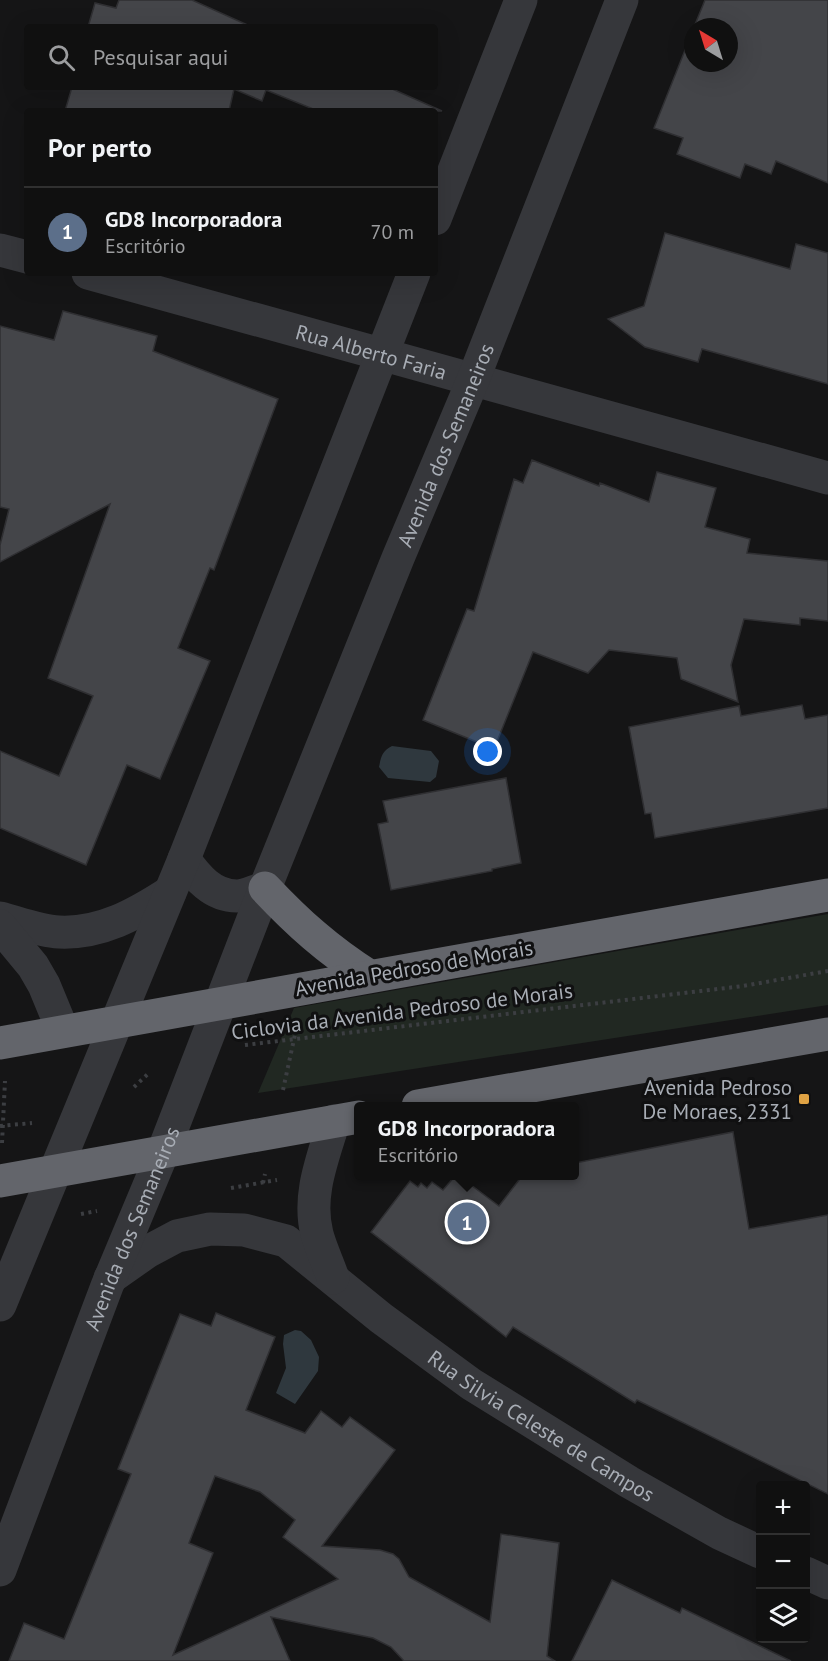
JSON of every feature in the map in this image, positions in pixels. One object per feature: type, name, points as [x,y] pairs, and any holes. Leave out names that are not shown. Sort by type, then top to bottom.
[{"type":"highway","points":[[264,888],[325,947],[369,976]]},
{"type":"highway","name":"Avenida Pedroso de Morais","points":[[0,1043],[828,895]]},
{"type":"highway","points":[[446,1102],[828,1034]]},
{"type":"highway","points":[[0,1181],[347,1119]]},
{"type":"street","points":[[438,211],[521,0]]},
{"type":"street","name":"Avenida dos Semaneiros","points":[[0,1570],[110,1278],[162,1152],[264,888],[473,380],[622,0]]},
{"type":"street","points":[[0,250],[24,255]]},
{"type":"street","name":"Rua Alberto Faria","points":[[99,276],[828,478]]},
{"type":"street","points":[[0,1305],[184,859],[413,276]]},
{"type":"street","points":[[184,859],[198,878],[216,892],[237,896],[264,888]]},
{"type":"street","points":[[0,918],[58,932],[88,930],[116,923],[141,911],[170,892]]},
{"type":"street","points":[[0,926],[33,966],[44,985],[63,1031]]},
{"type":"street","points":[[333,1278],[317,1233],[313,1208],[316,1181],[347,1119]]},
{"type":"street","name":"Rua Silvia Celeste de Campos","points":[[110,1278],[147,1252],[177,1236],[210,1229],[244,1230],[286,1241],[381,1318],[471,1384],[629,1482],[719,1533],[756,1550]]},
{"type":"street","points":[[810,1575],[828,1583]]},
{"type":"path","name":"Ciclovia da Avenida Pedroso de Morais","points":[[0,1126],[76,1120],[113,1108],[147,1073],[173,1057],[202,1050],[743,986],[828,971]]},
{"type":"path","points":[[273,1133],[307,987]]},
{"type":"shaded area","points":[[392,746],[431,751],[439,761],[436,777],[430,782],[388,778],[379,767],[382,755]]},
{"type":"shaded area","points":[[828,914],[828,1005],[258,1093],[294,1008]]},
{"type":"shaded area","points":[[295,1330],[301,1331],[311,1340],[319,1357],[318,1371],[295,1404],[276,1393],[286,1368],[284,1335]]},
{"type":"building","points":[[119,0],[192,0],[245,24],[89,24],[95,3],[116,8]]},
{"type":"building","points":[[705,0],[828,0],[828,183],[776,161],[771,174],[745,164],[740,178],[677,154],[683,138],[654,128],[684,53],[684,72],[738,72],[738,18],[698,18]]},
{"type":"building","points":[[71,90],[234,90],[230,108],[66,108]]},
{"type":"building","points":[[236,90],[266,90],[262,101]]},
{"type":"building","points":[[266,90],[395,90],[435,108],[311,108]]},
{"type":"building","points":[[665,233],[790,269],[796,244],[828,253],[828,384],[702,349],[698,362],[645,347],[608,319],[644,306]]},
{"type":"building","points":[[63,311],[157,336],[153,351],[278,399],[214,570],[210,568],[178,648],[210,661],[160,779],[127,765],[86,865],[0,828],[0,751],[59,776],[93,696],[48,678],[110,504],[0,562],[0,545],[9,509],[0,507],[0,326],[54,340]]},
{"type":"building","points":[[532,460],[599,486],[600,483],[649,502],[657,472],[716,488],[705,527],[750,539],[747,553],[828,561],[828,621],[800,618],[800,625],[744,619],[731,665],[738,702],[681,679],[677,658],[609,650],[588,673],[533,652],[494,749],[423,720],[467,609],[474,611],[514,479],[523,483]]},
{"type":"building","points":[[802,705],[805,719],[828,715],[828,808],[655,838],[651,813],[645,814],[629,727],[739,706],[741,716]]},
{"type":"building","points":[[506,778],[521,863],[492,869],[492,871],[391,890],[378,824],[388,822],[383,801]]},
{"type":"building","points":[[733,1132],[749,1229],[828,1215],[828,1494],[810,1485],[810,1481],[802,1481],[637,1400],[635,1403],[513,1327],[506,1337],[371,1232],[410,1181],[418,1187],[421,1183],[427,1188],[432,1182],[443,1190],[452,1180],[464,1180],[499,1206],[519,1180],[579,1180],[579,1162]]},
{"type":"building","points":[[216,1313],[275,1337],[246,1410],[305,1433],[321,1411],[342,1427],[350,1417],[395,1450],[322,1546],[380,1550],[393,1554],[399,1559],[409,1577],[490,1622],[501,1534],[559,1543],[547,1656],[555,1661],[404,1661],[391,1647],[373,1638],[271,1617],[290,1661],[9,1661],[24,1623],[64,1639],[131,1474],[118,1469],[180,1314],[211,1326]],"holes":[[[215,1476],[260,1492],[295,1520],[283,1537],[338,1579],[173,1655],[213,1553],[189,1543]]]},
{"type":"building","points":[[612,1580],[680,1613],[682,1608],[791,1661],[572,1661]]},
{"type":"place","name":"Avenida Pedroso De Moraes, 2331","points":[[804,1099]]},
{"type":"place","name":"GD8 Incorporadora","points":[[467,1222]]}]
